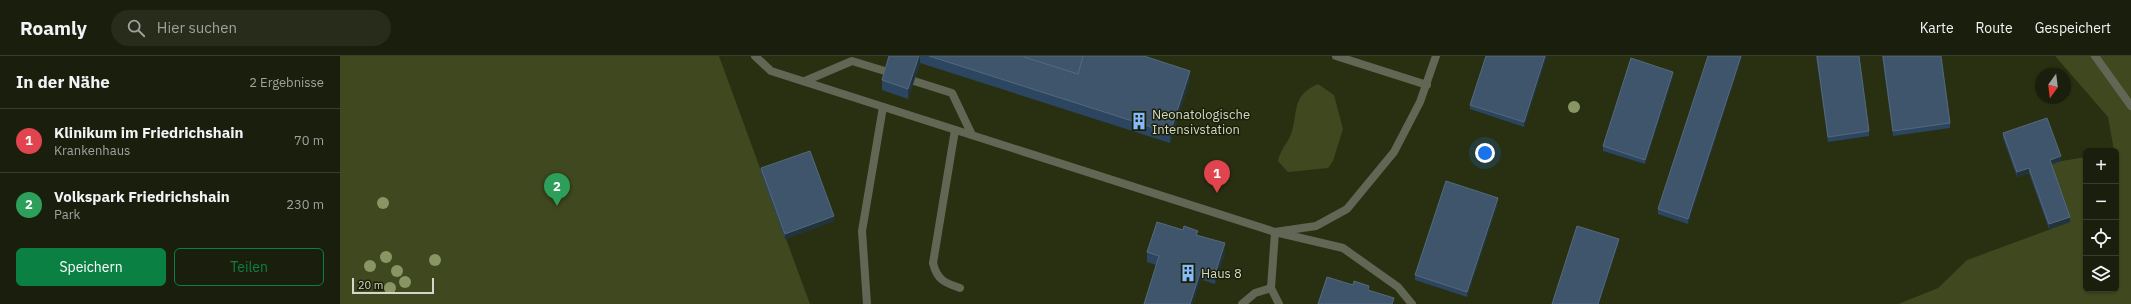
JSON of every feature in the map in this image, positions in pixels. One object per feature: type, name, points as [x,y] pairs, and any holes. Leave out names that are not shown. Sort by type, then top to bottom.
[{"type":"lane","points":[[755,56],[771,71],[1275,232],[1343,248],[1398,287],[1412,304]]},
{"type":"lane","points":[[1336,56],[1427,85]]},
{"type":"lane","points":[[1275,232],[1316,226],[1347,209],[1394,152],[1420,102],[1436,56]]},
{"type":"lane","points":[[2095,56],[2131,106]]},
{"type":"lane","points":[[805,81],[852,61],[888,72]]},
{"type":"lane","points":[[914,81],[952,93],[972,135]]},
{"type":"lane","points":[[866,304],[862,231],[884,107]]},
{"type":"lane","points":[[955,130],[933,263],[936,274],[944,282],[960,288]]},
{"type":"lane","points":[[1275,232],[1271,288],[1280,304]]},
{"type":"lane","points":[[1242,304],[1255,293],[1271,288]]},
{"type":"shaded area","points":[[340,56],[719,56],[810,304],[340,304]]},
{"type":"shaded area","points":[[719,56],[2055,56],[2065,68],[2035,68],[2035,104],[2071,104],[2071,74],[2108,117],[2113,148],[2083,148],[2083,157],[2061,161],[2070,222],[1967,260],[1938,288],[1898,304],[810,304]]},
{"type":"shaded area","points":[[2055,56],[2131,56],[2131,304],[1898,304],[1938,288],[1967,260],[2070,222],[2050,165],[2061,161],[2083,157],[2083,292],[2119,292],[2119,148],[2113,148],[2108,117],[2071,74],[2071,68],[2065,68]]},
{"type":"shaded area","points":[[1318,84],[1334,95],[1343,129],[1333,161],[1328,168],[1288,172],[1278,161],[1292,131],[1296,108],[1302,95]]},
{"type":"building","points":[[889,56],[919,56],[908,89],[882,80]]},
{"type":"building","name":"Neonatologische Intensivstation","points":[[929,56],[1023,56],[1078,74],[1083,56],[1144,56],[1190,71],[1170,133]]},
{"type":"building","points":[[1024,56],[1083,56],[1078,74]]},
{"type":"building","points":[[1486,56],[1545,56],[1524,122],[1470,105]]},
{"type":"building","points":[[1708,56],[1741,56],[1688,219],[1658,209]]},
{"type":"building","points":[[1817,56],[1859,56],[1869,131],[1828,137]]},
{"type":"building","points":[[1883,56],[1941,56],[1950,123],[1893,131]]},
{"type":"building","points":[[1631,58],[1673,72],[1645,160],[1603,146]]},
{"type":"building","points":[[2047,118],[2061,156],[2050,160],[2070,217],[2049,224],[2029,168],[2017,172],[2003,133]]},
{"type":"building","points":[[810,151],[834,216],[785,234],[761,168]]},
{"type":"building","points":[[1446,181],[1498,198],[1467,292],[1415,275]]},
{"type":"building","name":"Haus 8","points":[[1157,222],[1183,230],[1184,226],[1198,231],[1196,235],[1225,243],[1215,274],[1201,270],[1190,304],[1144,304],[1159,256],[1147,252]]},
{"type":"building","points":[[1577,226],[1619,239],[1598,304],[1552,304]]},
{"type":"building","points":[[1327,277],[1353,285],[1354,281],[1369,286],[1368,290],[1394,298],[1392,304],[1318,304]]},
{"type":"place","name":"Neonatologische Intensivstation","points":[[1139,121]]},
{"type":"place","name":"Klinikum im Friedrichshain","points":[[1217,193]]},
{"type":"place","name":"Volkspark Friedrichshain","points":[[557,206]]},
{"type":"place","name":"Haus 8","points":[[1188,273]]}]
